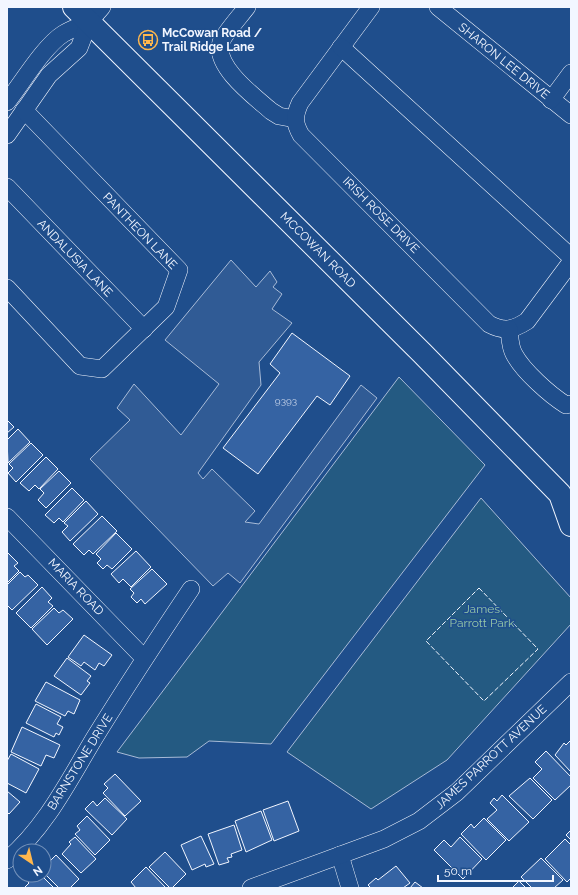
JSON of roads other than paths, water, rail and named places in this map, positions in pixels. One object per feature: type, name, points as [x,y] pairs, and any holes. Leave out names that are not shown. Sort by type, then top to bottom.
[{"type":"main road","name":"MCCOWAN ROAD","points":[[88,12],[422,353],[565,496],[571,525]]},
{"type":"street","points":[[248,7],[221,41],[220,56],[231,73],[271,111],[279,116],[295,119],[295,112],[300,103],[371,7]]},
{"type":"street","name":"SHARON LEE DRIVE","points":[[438,7],[571,115]]},
{"type":"street","points":[[9,96],[47,49],[88,12]]},
{"type":"street","points":[[7,135],[49,75],[79,48],[88,12]]},
{"type":"street","points":[[341,47],[571,257]]},
{"type":"street","points":[[551,100],[571,73]]},
{"type":"street","name":"PANTHEON LANE","points":[[7,288],[80,366],[102,368],[166,307],[179,270],[24,110]]},
{"type":"street","name":"IRISH ROSE DRIVE","points":[[295,119],[301,135],[489,324],[498,329],[509,329]]},
{"type":"street","name":"ANDALUSIA LANE","points":[[7,187],[144,329]]},
{"type":"street","points":[[571,262],[527,321],[519,326],[509,329],[510,345],[519,362],[557,400],[566,405],[571,404]]},
{"type":"street","name":"MARIA ROAD","points":[[7,517],[144,658]]},
{"type":"street","name":"BARNSTONE DRIVE","points":[[7,860],[25,845],[52,808],[144,658],[191,589]]},
{"type":"street","name":"JAMES PARROTT AVENUE","points":[[252,888],[404,829],[445,803],[571,682]]},
{"type":"street","points":[[340,855],[350,888]]},
{"type":"place","name":"McCowan Road / Trail Ridge Lane","points":[[148,40]]},
{"type":"park label","name":"James Parrott Park","points":[[482,616]]}]
